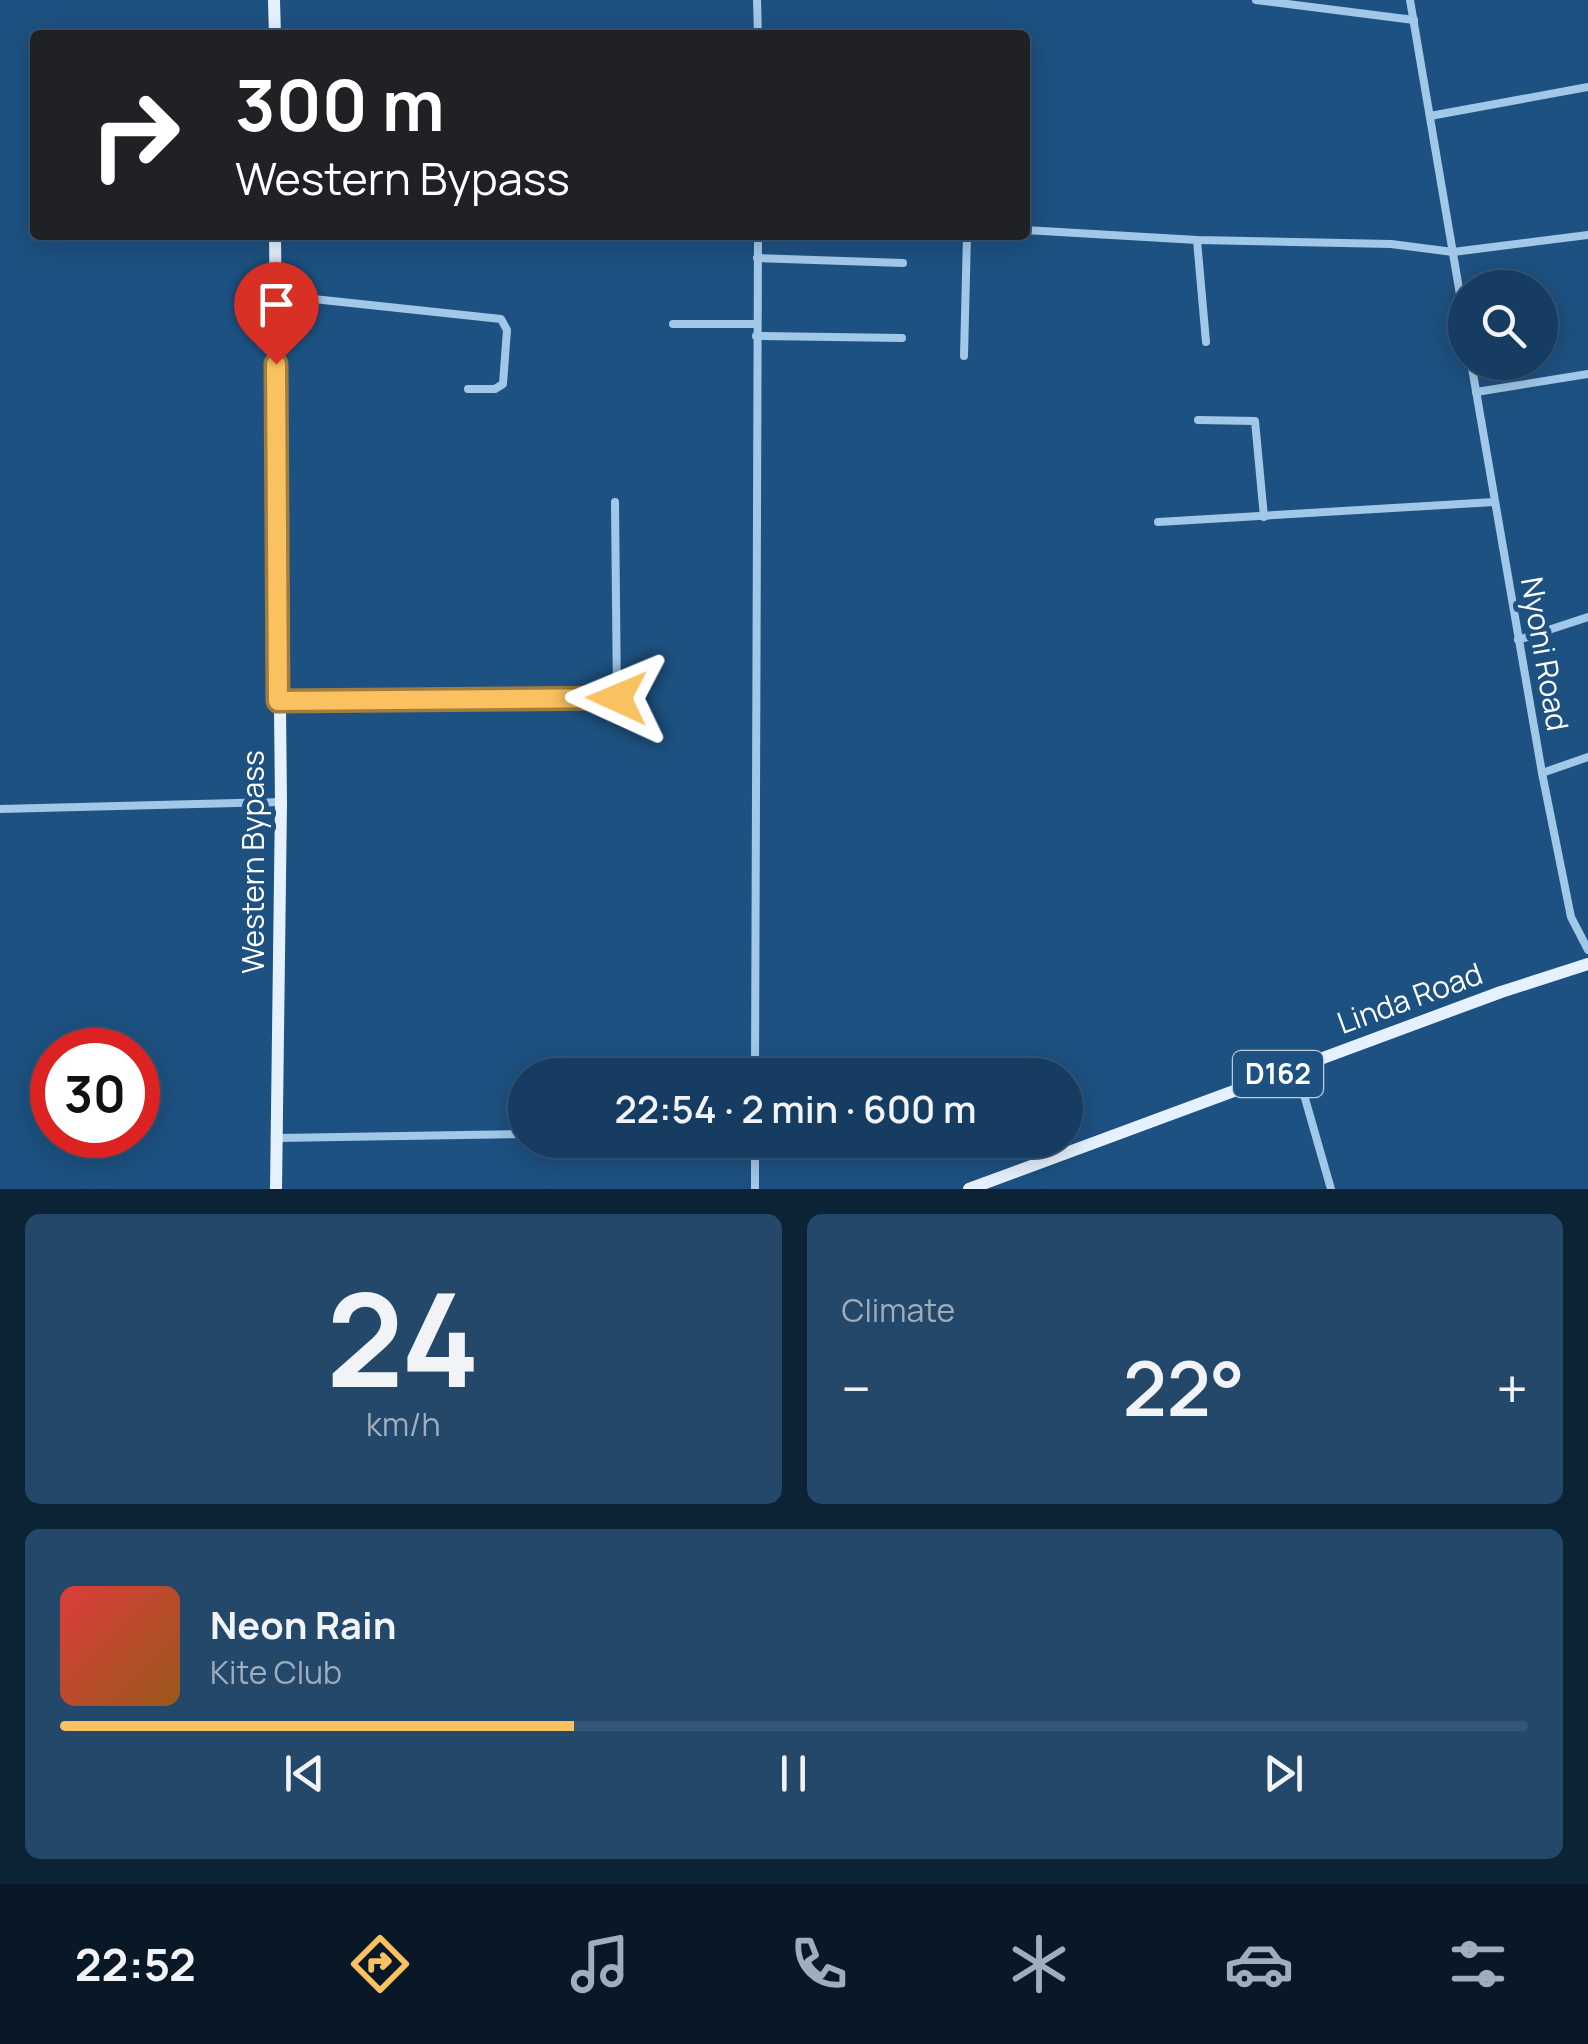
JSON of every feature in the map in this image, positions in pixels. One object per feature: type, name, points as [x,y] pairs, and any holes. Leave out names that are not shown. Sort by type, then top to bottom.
[{"type":"main road","points":[[274,0],[274,30]]},
{"type":"main road","name":"Western Bypass","points":[[276,240],[280,802],[276,1189]]},
{"type":"main road","name":"Linda Road","points":[[969,1189],[1588,964]]},
{"type":"street","points":[[757,0],[758,30]]},
{"type":"street","points":[[1256,0],[1414,20]]},
{"type":"street","points":[[1410,0],[1455,270]]},
{"type":"street","points":[[1430,116],[1588,87]]},
{"type":"street","points":[[1030,230],[1196,240],[1391,244],[1452,252],[1588,235]]},
{"type":"street","points":[[755,1058],[758,240]]},
{"type":"street","points":[[964,356],[967,240]]},
{"type":"street","points":[[1196,240],[1206,342]]},
{"type":"street","points":[[758,258],[903,263]]},
{"type":"street","points":[[276,295],[502,319],[506,330],[503,384],[495,389],[468,388]]},
{"type":"street","points":[[674,324],[756,324]]},
{"type":"street","points":[[756,336],[902,338]]},
{"type":"street","points":[[1476,392],[1588,374]]},
{"type":"street","name":"Nyoni Road","points":[[1474,380],[1542,773],[1571,917],[1588,950]]},
{"type":"street","points":[[1198,420],[1254,421],[1264,517]]},
{"type":"street","points":[[278,701],[617,698],[615,502]]},
{"type":"street","points":[[1158,522],[1494,502]]},
{"type":"street","points":[[1518,640],[1588,617]]},
{"type":"street","points":[[1542,773],[1588,757]]},
{"type":"street","points":[[0,809],[280,802]]},
{"type":"street","points":[[1296,1067],[1332,1189]]},
{"type":"street","points":[[278,1138],[508,1134]]},
{"type":"street","points":[[755,1189],[756,1158]]},
{"type":"route","points":[[276,364],[278,701],[617,698]]}]
